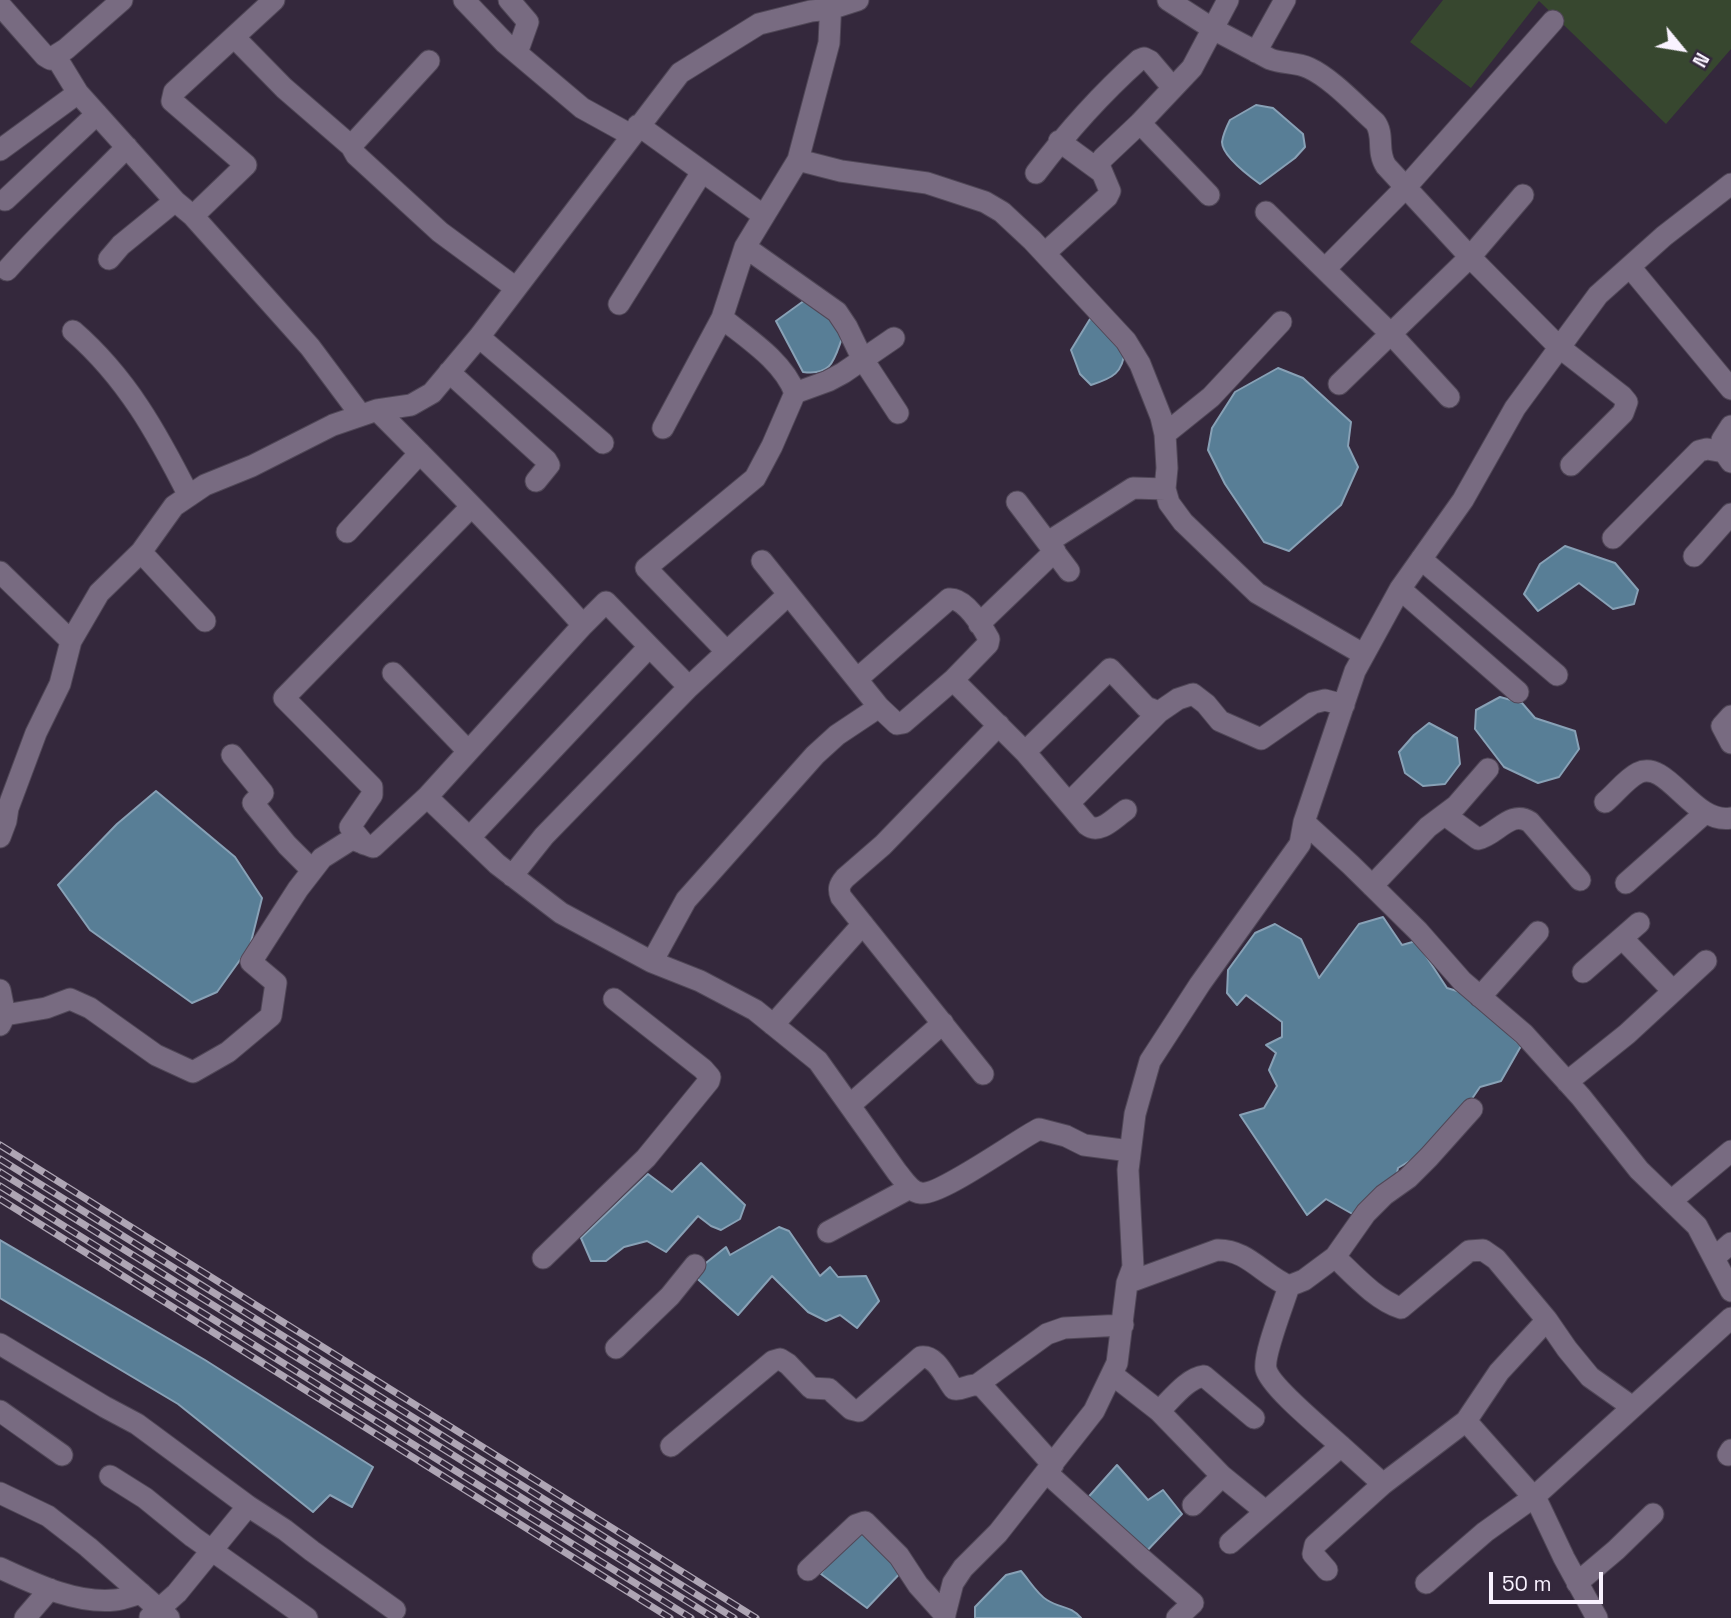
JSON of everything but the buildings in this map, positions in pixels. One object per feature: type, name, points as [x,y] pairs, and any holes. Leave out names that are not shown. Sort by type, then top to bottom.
[{"type":"street","points":[[0,5],[50,59],[56,57],[122,0]]},
{"type":"street","points":[[193,216],[246,165],[172,101],[174,92],[274,0]]},
{"type":"street","points":[[464,0],[517,53],[582,108],[634,130],[702,172],[764,216]]},
{"type":"street","points":[[509,0],[528,22],[517,53]]},
{"type":"street","points":[[2,825],[36,733],[61,684],[71,641],[99,593],[141,552],[174,506],[205,485],[252,466],[333,425],[369,412],[411,405],[432,393],[479,337],[680,73],[759,24],[858,0]]},
{"type":"street","points":[[1168,0],[1256,52],[1280,63],[1298,64],[1317,72],[1375,122],[1380,129],[1382,160],[1406,187],[1470,257],[1559,347],[1627,402],[1623,413],[1571,465]]},
{"type":"street","points":[[1045,253],[1107,197],[1110,191],[1099,165],[1103,158],[1140,123],[1199,58],[1228,0]]},
{"type":"street","points":[[1256,52],[1284,0]]},
{"type":"street","points":[[663,428],[722,318],[745,247],[798,160],[829,43],[831,5]]},
{"type":"street","points":[[1325,270],[1406,187],[1553,21]]},
{"type":"street","points":[[235,38],[284,88],[351,146],[356,155],[440,232],[516,288]]},
{"type":"street","points":[[56,57],[78,93],[369,412],[420,453],[518,553],[583,625]]},
{"type":"street","points":[[1036,173],[1059,141],[1102,93],[1139,60],[1144,58],[1150,61],[1172,88]]},
{"type":"street","points":[[351,146],[429,61]]},
{"type":"street","points":[[0,150],[78,93]]},
{"type":"street","points":[[5,200],[97,114]]},
{"type":"street","points":[[1140,123],[1209,195]]},
{"type":"street","points":[[1059,141],[1100,171]]},
{"type":"street","points":[[7,270],[39,233],[66,210],[127,147]]},
{"type":"street","points":[[798,160],[841,171],[927,183],[985,202],[1002,212],[1045,253],[1126,341],[1149,383],[1165,434],[1165,489],[1168,503],[1183,522],[1257,593],[1363,654]]},
{"type":"street","points":[[619,304],[702,172]]},
{"type":"street","points":[[944,1616],[953,1583],[963,1568],[998,1533],[1050,1469],[1094,1411],[1113,1375],[1128,1283],[1133,1268],[1128,1170],[1130,1151],[1135,1114],[1150,1061],[1200,984],[1300,844],[1304,822],[1363,654],[1399,589],[1463,500],[1516,408],[1598,295],[1664,236],[1731,184]]},
{"type":"street","points":[[1339,384],[1470,257],[1522,195]]},
{"type":"street","points":[[109,259],[121,245],[175,201]]},
{"type":"street","points":[[1266,212],[1392,334],[1449,397]]},
{"type":"street","points":[[745,247],[838,312],[862,358],[898,413]]},
{"type":"street","points":[[1630,267],[1731,389]]},
{"type":"street","points":[[722,318],[789,378],[795,393],[755,478],[646,568],[727,652]]},
{"type":"street","points":[[1165,434],[1211,397],[1281,321]]},
{"type":"street","points":[[73,331],[98,353],[123,382],[160,438],[189,496]]},
{"type":"street","points":[[479,337],[603,443]]},
{"type":"street","points":[[795,393],[828,381],[894,338]]},
{"type":"street","points":[[449,372],[546,460],[549,465],[536,481]]},
{"type":"street","points":[[1728,457],[1722,440],[1731,426]]},
{"type":"street","points":[[1613,538],[1699,451],[1707,449],[1728,457]]},
{"type":"street","points":[[347,532],[420,453]]},
{"type":"street","points":[[979,624],[1052,547],[1133,488],[1165,489]]},
{"type":"street","points":[[1017,502],[1069,571]]},
{"type":"street","points":[[364,844],[350,827],[372,795],[372,787],[284,698],[471,507]]},
{"type":"street","points":[[1694,556],[1731,514]]},
{"type":"street","points":[[141,552],[205,621]]},
{"type":"street","points":[[1421,559],[1558,676]]},
{"type":"street","points":[[762,561],[788,595],[857,679],[880,707],[900,725],[953,680],[988,644],[986,633],[961,602],[954,598],[949,599],[857,679]]},
{"type":"street","points":[[0,572],[71,641]]},
{"type":"street","points":[[1399,589],[1518,692]]},
{"type":"street","points":[[512,876],[544,836],[689,687],[788,595]]},
{"type":"street","points":[[0,990],[3,1020],[46,1009],[70,999],[90,1008],[156,1055],[193,1072],[228,1052],[271,1016],[276,983],[251,962],[322,858],[352,839],[373,847],[384,839],[427,797],[606,602],[689,687]]},
{"type":"street","points":[[470,837],[649,647]]},
{"type":"street","points":[[1026,752],[1110,669],[1146,707],[1159,712]]},
{"type":"street","points":[[393,673],[468,751]]},
{"type":"street","points":[[953,680],[1026,752],[1092,829],[1099,829],[1126,810]]},
{"type":"street","points":[[1069,803],[1159,712],[1178,699],[1192,694],[1206,704],[1220,721],[1261,739],[1312,703],[1325,701],[1344,705]]},
{"type":"street","points":[[652,962],[686,900],[815,755],[837,735],[880,707]]},
{"type":"street","points":[[1731,716],[1722,726],[1731,743]]},
{"type":"street","points":[[983,1074],[841,897],[839,885],[944,784],[999,725]]},
{"type":"street","points":[[232,755],[263,793],[253,803],[287,845],[313,870]]},
{"type":"street","points":[[1372,886],[1428,827],[1456,806],[1488,769]]},
{"type":"street","points":[[1605,802],[1638,772],[1651,771],[1661,775],[1710,817],[1731,818]]},
{"type":"street","points":[[427,797],[512,876],[561,913],[652,962],[700,981],[755,1010],[774,1025],[818,1061],[910,1188],[918,1193],[929,1193],[979,1167],[1040,1129],[1058,1133],[1084,1145],[1130,1151]]},
{"type":"street","points":[[1626,883],[1705,813]]},
{"type":"street","points":[[1445,815],[1478,839],[1486,837],[1516,817],[1522,818],[1530,822],[1580,880]]},
{"type":"street","points":[[1304,822],[1418,931],[1462,981],[1524,1034],[1639,1170],[1697,1226],[1731,1292]]},
{"type":"street","points":[[1583,972],[1639,923]]},
{"type":"street","points":[[774,1025],[863,924]]},
{"type":"street","points":[[1480,997],[1538,932]]},
{"type":"street","points":[[1622,938],[1673,991]]},
{"type":"street","points":[[1567,1082],[1627,1034],[1706,961]]},
{"type":"street","points":[[543,1258],[646,1158],[709,1081],[710,1077],[703,1069],[614,999]]},
{"type":"street","points":[[849,1105],[943,1023]]},
{"type":"street","points":[[1128,1283],[1217,1250],[1231,1250],[1248,1259],[1276,1281],[1289,1286],[1304,1280],[1335,1257],[1366,1213],[1384,1195],[1408,1178],[1472,1108]]},
{"type":"street","points":[[1671,1201],[1731,1151]]},
{"type":"street","points":[[828,1232],[910,1188]]},
{"type":"street","points":[[1713,1258],[1731,1243]]},
{"type":"street","points":[[1335,1257],[1359,1279],[1401,1308],[1469,1251],[1483,1250],[1496,1259],[1590,1377],[1631,1406]]},
{"type":"street","points":[[616,1348],[670,1296],[695,1265]]},
{"type":"street","points":[[1289,1286],[1266,1368],[1273,1383],[1383,1484]]},
{"type":"street","points":[[1426,1583],[1485,1532],[1534,1497],[1631,1406],[1731,1318]]},
{"type":"street","points":[[1327,1570],[1313,1554],[1315,1545],[1383,1484],[1465,1421],[1499,1373],[1546,1320]]},
{"type":"street","points":[[671,1446],[767,1363],[780,1359],[788,1364],[806,1385],[829,1390],[851,1409],[856,1410],[865,1408],[921,1357],[934,1360],[956,1390],[978,1384],[1047,1334],[1064,1328],[1123,1325]]},
{"type":"street","points":[[0,1344],[137,1424],[395,1610]]},
{"type":"street","points":[[1113,1375],[1159,1411],[1222,1476],[1265,1511]]},
{"type":"street","points":[[1159,1411],[1190,1382],[1204,1376],[1254,1418]]},
{"type":"street","points":[[978,1384],[1050,1469],[1142,1559],[1193,1603],[1177,1618]]},
{"type":"street","points":[[0,1411],[62,1455]]},
{"type":"street","points":[[1465,1421],[1534,1497],[1597,1618]]},
{"type":"street","points":[[1230,1543],[1341,1446]]},
{"type":"street","points":[[110,1476],[145,1498],[307,1618]]},
{"type":"street","points":[[1193,1505],[1222,1476]]},
{"type":"street","points":[[0,1493],[48,1516],[141,1593],[159,1615],[248,1506]]},
{"type":"street","points":[[1577,1583],[1653,1514]]},
{"type":"street","points":[[808,1570],[856,1525],[865,1522],[899,1556],[918,1585],[944,1616]]},
{"type":"street","points":[[0,1569],[50,1589],[91,1600],[117,1600],[141,1593]]},
{"type":"street","points":[[24,1618],[50,1589]]},
{"type":"green space","points":[[1443,0],[1731,0],[1731,49],[1666,124],[1539,1],[1471,88],[1410,42]]},
{"type":"water","points":[[1256,105],[1273,108],[1303,134],[1305,147],[1295,158],[1260,184],[1231,159],[1222,142],[1230,120]]},
{"type":"water","points":[[805,300],[819,309],[844,333],[835,357],[827,368],[821,371],[803,372],[776,321]]},
{"type":"water","points":[[1090,319],[1100,320],[1125,349],[1122,364],[1116,373],[1091,385],[1080,374],[1071,350]]},
{"type":"water","points":[[1278,368],[1303,378],[1351,422],[1348,446],[1358,467],[1341,505],[1289,551],[1264,542],[1225,484],[1208,450],[1212,428],[1235,392]]},
{"type":"water","points":[[1565,546],[1615,563],[1638,590],[1634,604],[1613,609],[1579,583],[1538,611],[1524,594],[1540,564]]},
{"type":"water","points":[[1500,697],[1522,703],[1535,718],[1575,731],[1579,749],[1559,777],[1538,783],[1504,767],[1475,729],[1476,710]]},
{"type":"water","points":[[1429,723],[1457,738],[1460,764],[1445,784],[1423,786],[1405,773],[1399,752]]},
{"type":"water","points":[[156,791],[235,857],[262,898],[250,946],[217,992],[192,1003],[90,930],[58,885],[117,824]]},
{"type":"water","points":[[1383,917],[1402,945],[1416,941],[1447,988],[1467,994],[1521,1046],[1501,1081],[1480,1087],[1443,1141],[1398,1168],[1395,1183],[1356,1216],[1326,1199],[1307,1215],[1240,1115],[1264,1108],[1277,1086],[1269,1070],[1276,1053],[1266,1045],[1282,1037],[1282,1022],[1246,995],[1237,1005],[1227,993],[1228,970],[1255,933],[1275,924],[1301,939],[1319,978],[1359,924]]},
{"type":"water","points":[[701,1163],[745,1205],[740,1219],[721,1230],[698,1216],[666,1252],[647,1241],[624,1247],[606,1261],[591,1261],[581,1238],[648,1174],[672,1192]]},
{"type":"water","points":[[779,1227],[789,1231],[820,1276],[830,1267],[838,1277],[866,1276],[879,1301],[857,1328],[840,1315],[826,1321],[808,1312],[772,1276],[738,1315],[692,1274],[726,1247],[730,1255]]},
{"type":"water","points":[[0,1240],[205,1360],[373,1467],[352,1507],[330,1495],[313,1512],[178,1404],[0,1298]]},
{"type":"water","points":[[1117,1465],[1148,1500],[1163,1490],[1182,1514],[1141,1557],[1083,1503]]},
{"type":"water","points":[[869,1524],[907,1566],[867,1608],[821,1574],[842,1542]]},
{"type":"water","points":[[1021,1571],[1043,1597],[1073,1611],[1081,1618],[975,1618],[975,1607],[1006,1575]]},
{"type":"railway","points":[[0,1145],[756,1618]]},
{"type":"railway","points":[[0,1159],[734,1618]]},
{"type":"railway","points":[[0,1172],[714,1618]]},
{"type":"railway","points":[[0,1186],[691,1618]]},
{"type":"railway","points":[[0,1199],[670,1618]]}]
